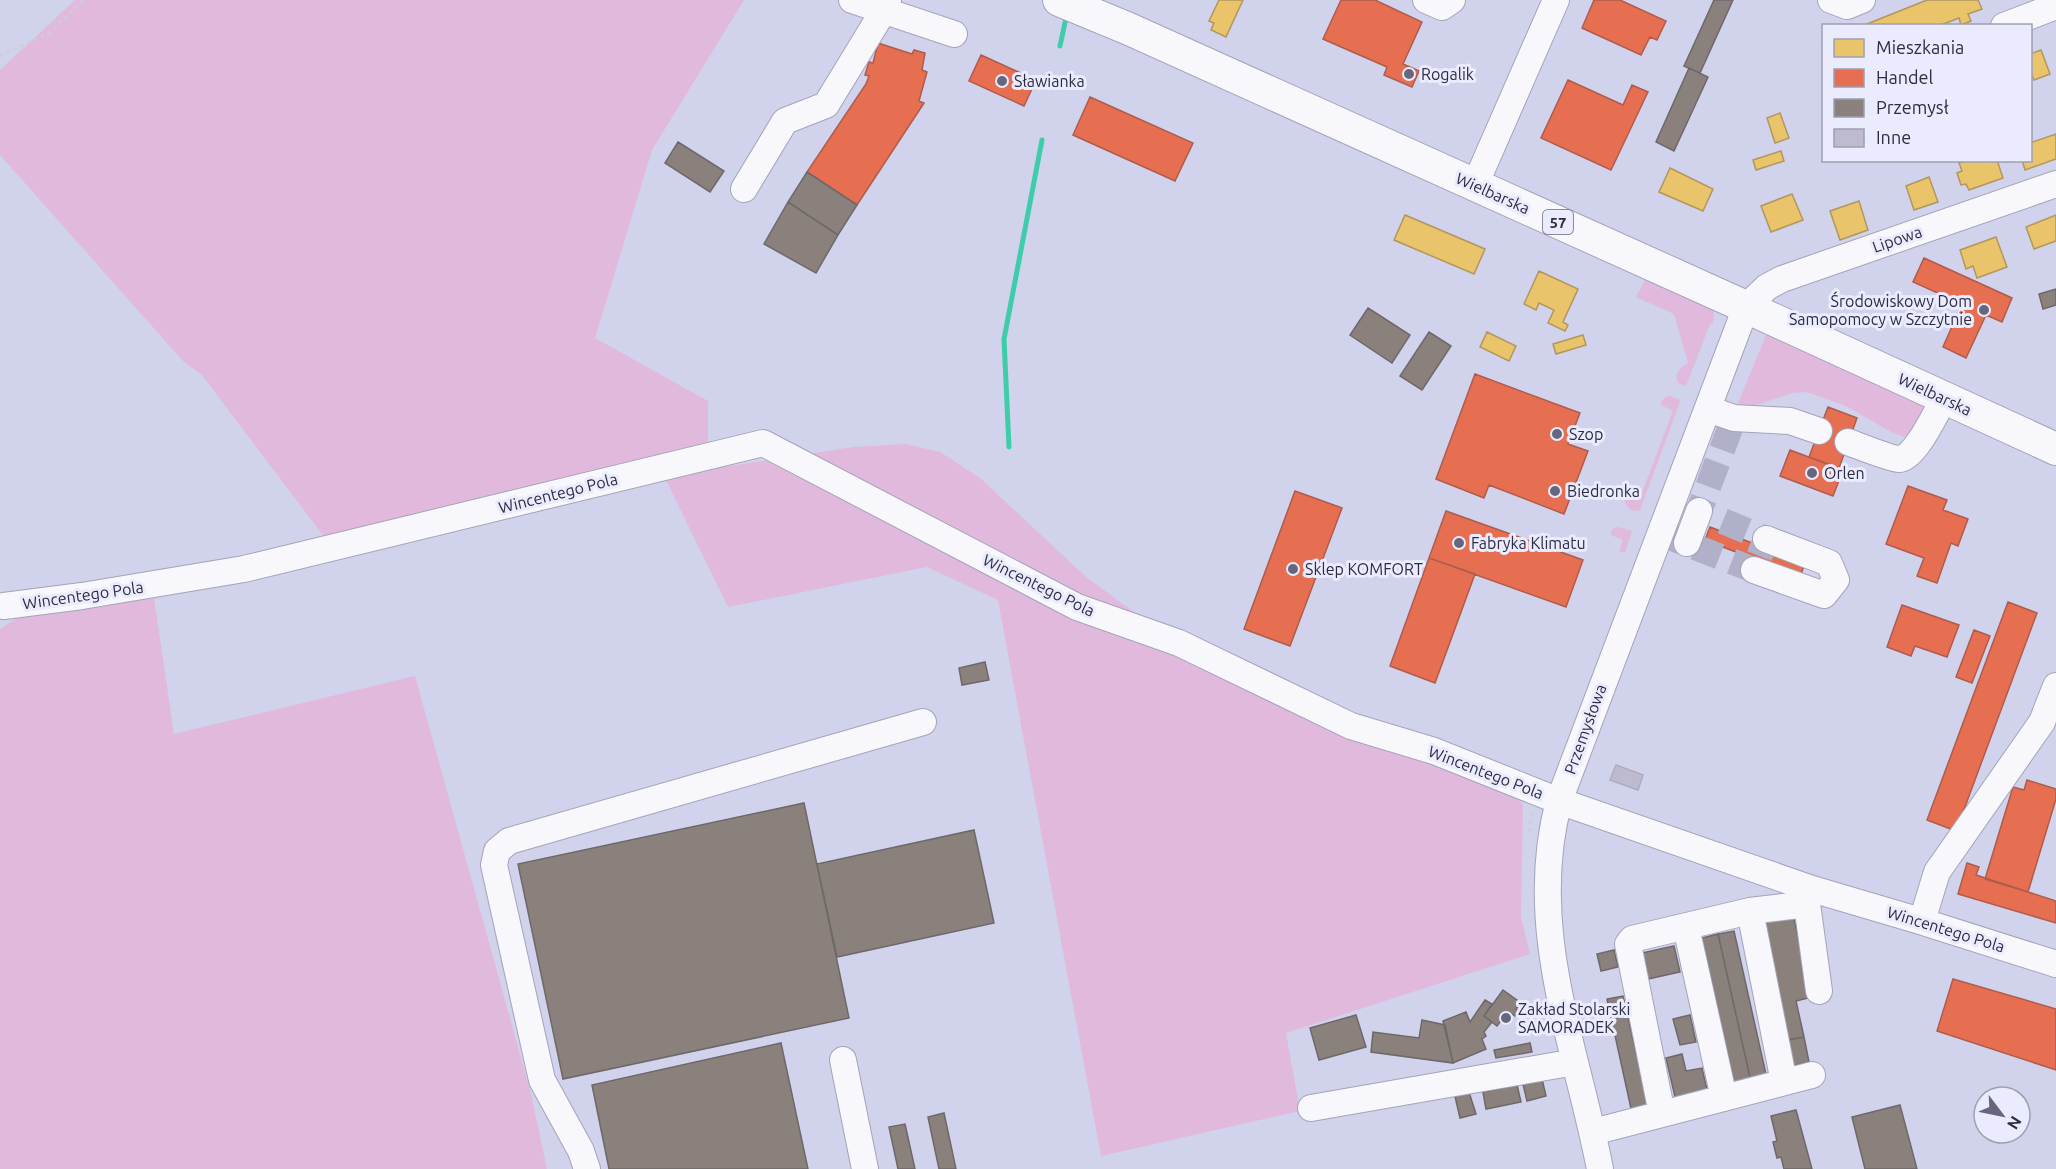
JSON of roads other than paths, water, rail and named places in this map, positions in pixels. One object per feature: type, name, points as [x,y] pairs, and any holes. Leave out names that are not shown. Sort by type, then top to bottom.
[{"type":"main road","name":"Wielbarska","points":[[1059,0],[1129,29],[2056,449]]},
{"type":"street","points":[[852,0],[886,5],[954,34]]},
{"type":"street","points":[[1426,0],[1442,7],[1452,0]]},
{"type":"street","points":[[1831,0],[1847,6],[1862,0]]},
{"type":"street","points":[[1475,185],[1548,3]]},
{"type":"street","points":[[744,189],[786,121],[826,105],[886,5]]},
{"type":"street","points":[[2009,24],[2056,6]]},
{"type":"street","name":"Lipowa","points":[[1746,307],[1767,287],[1782,279],[2056,184]]},
{"type":"street","name":"Przemysłowa","points":[[1600,1169],[1555,973],[1546,909],[1549,845],[1558,801],[1746,307]]},
{"type":"street","points":[[1848,442],[1899,459],[1908,456],[1921,440],[1944,399]]},
{"type":"street","points":[[1708,408],[1734,418],[1790,421],[1819,431]]},
{"type":"street","name":"Wincentego Pola","points":[[1,603],[82,597],[244,569],[764,443],[1077,607],[1179,643],[1351,726],[1434,751],[1809,897],[1922,921],[2056,964]]},
{"type":"street","points":[[1687,543],[1699,511]]},
{"type":"street","points":[[1754,570],[1824,595],[1836,580],[1829,563],[1766,539]]},
{"type":"street","points":[[1922,921],[1937,872],[2042,722],[2056,686]]},
{"type":"street","points":[[587,1169],[581,1151],[542,1080],[494,865],[497,851],[509,841],[923,722]]},
{"type":"street","points":[[1662,1114],[1628,944],[1632,939],[1809,897],[1819,991]]},
{"type":"street","points":[[1750,911],[1784,1082]]},
{"type":"street","points":[[1686,927],[1724,1098]]},
{"type":"street","points":[[843,1060],[865,1169]]},
{"type":"street","points":[[1311,1108],[1575,1062]]},
{"type":"street","points":[[1593,1132],[1812,1075]]},
{"type":"waterway","points":[[1060,46],[1066,18]]},
{"type":"waterway","points":[[1009,447],[1004,339],[1042,140]]},
{"type":"tunnel","points":[[1659,533],[1754,570],[1766,539],[1699,511],[1734,418]]},
{"type":"place","name":"Rogalik","points":[[1409,74]]},
{"type":"place","name":"Sławianka","points":[[1002,81]]},
{"type":"place","name":"Środowiskowy Dom Samopomocy w Szczytnie","points":[[1984,310]]},
{"type":"place","name":"Szop","points":[[1557,434]]},
{"type":"place","name":"Orlen","points":[[1812,473]]},
{"type":"place","name":"Biedronka","points":[[1555,491]]},
{"type":"place","name":"Fabryka Klimatu","points":[[1459,543]]},
{"type":"place","name":"Sklep KOMFORT","points":[[1293,569]]},
{"type":"place","name":"Zakład Stolarski SAMORADEK","points":[[1506,1018]]}]
